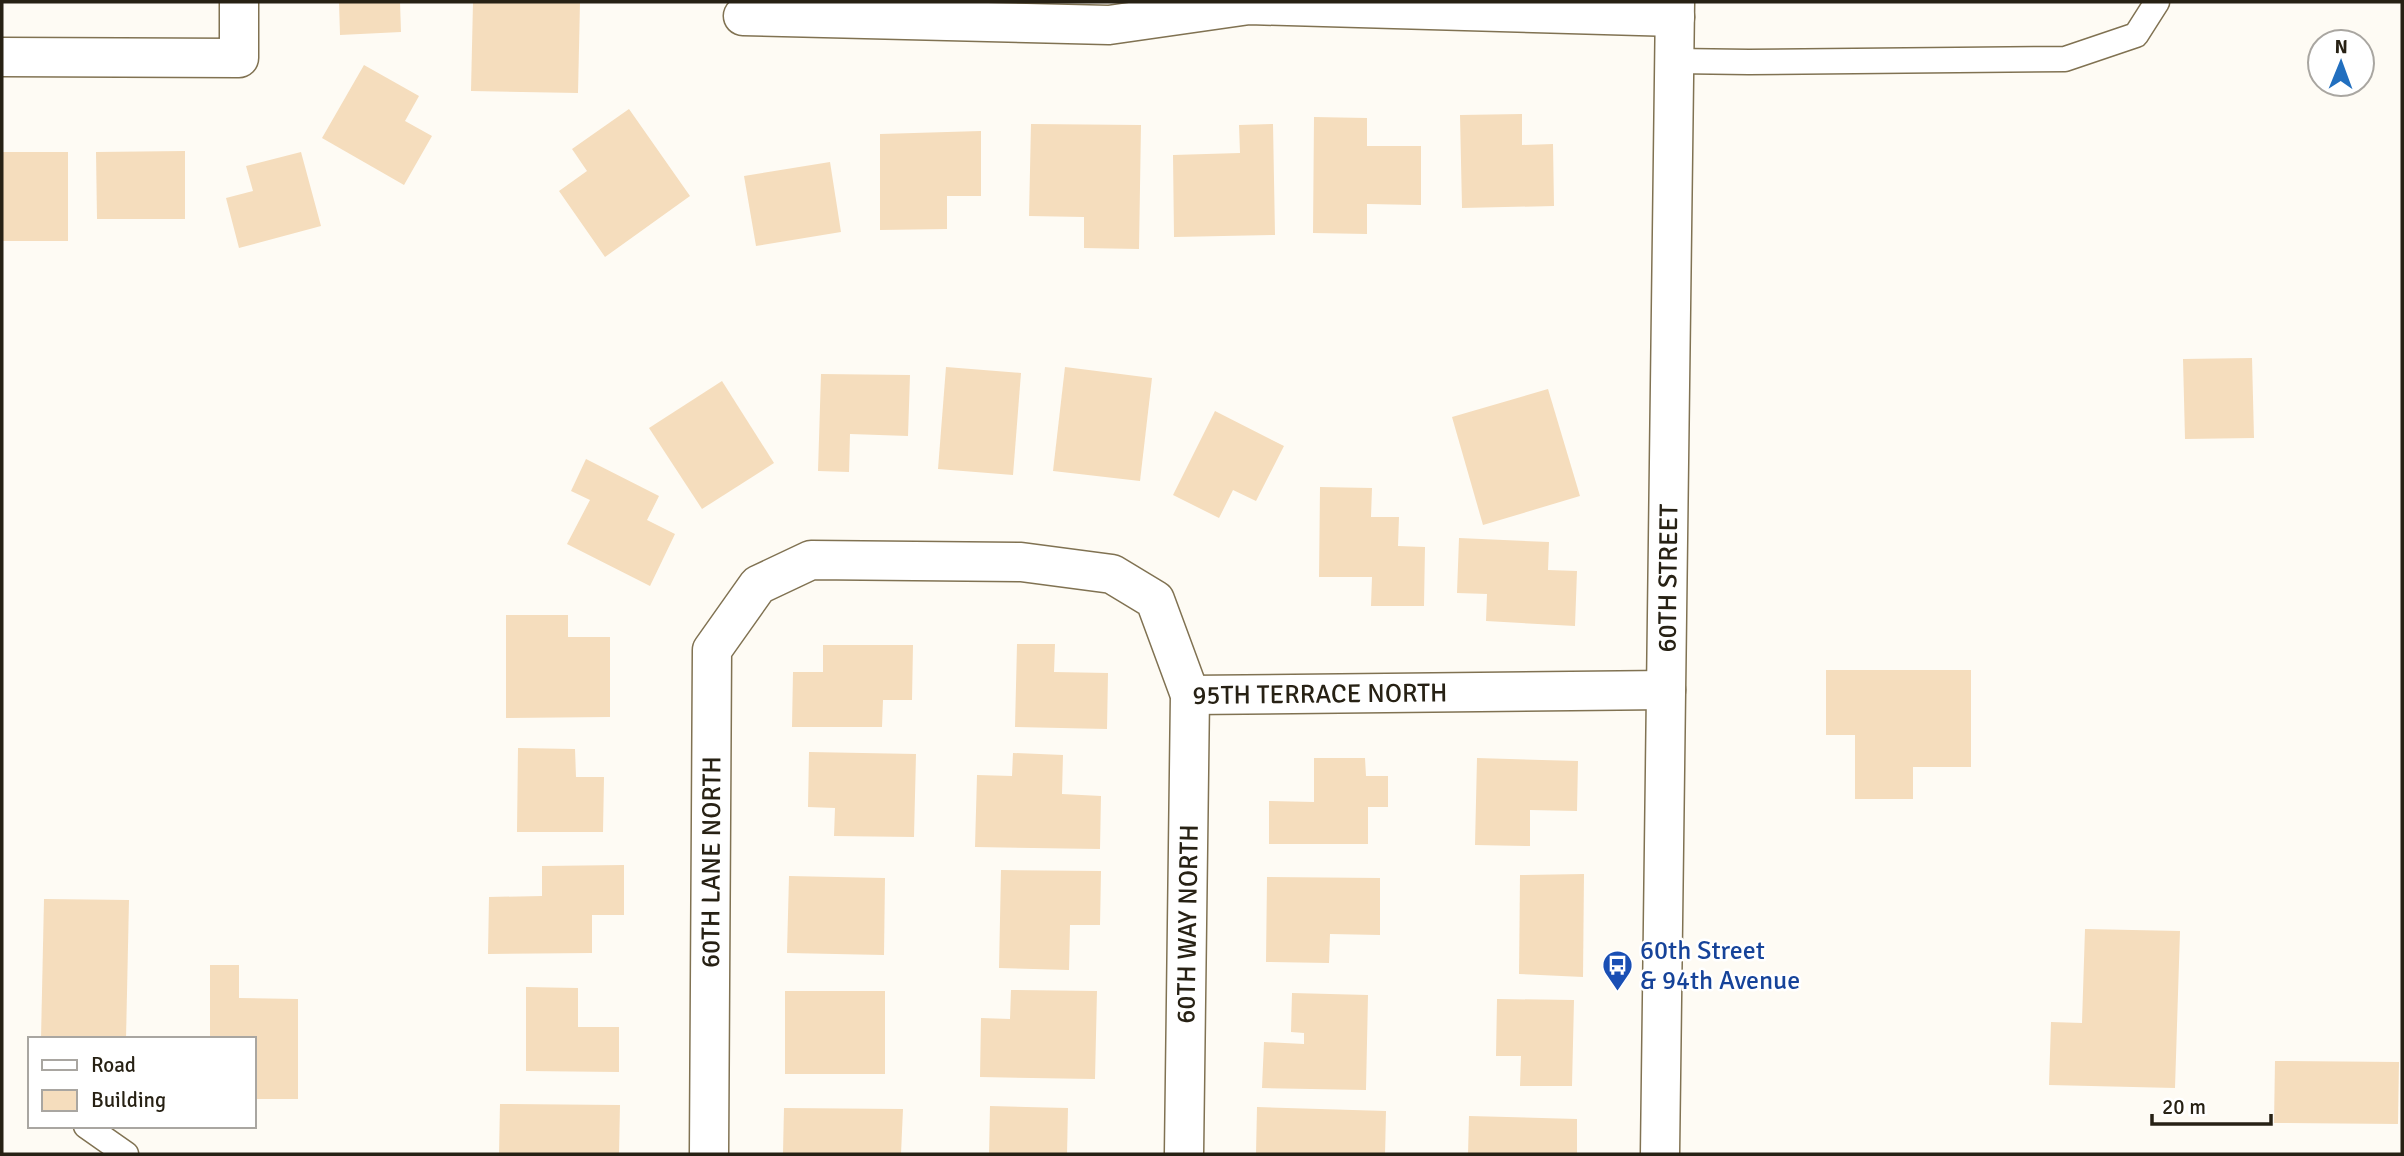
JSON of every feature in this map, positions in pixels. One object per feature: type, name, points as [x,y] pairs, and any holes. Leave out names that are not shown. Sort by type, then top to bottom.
[{"type":"street","points":[[2,57],[239,58],[239,2]]},
{"type":"street","points":[[743,16],[1109,25],[1249,5],[1675,10]]},
{"type":"street","name":"60TH STREET","points":[[1660,1154],[1675,10]]},
{"type":"street","name":"95TH TERRACE NORTH","points":[[758,585],[811,560],[1021,562],[1112,574],[1155,600],[1190,695],[1666,690]]},
{"type":"street","name":"60TH LANE NORTH","points":[[709,1154],[712,650],[758,585]]},
{"type":"street","name":"60TH WAY NORTH","points":[[1184,1154],[1190,695]]},
{"type":"lane","points":[[1675,61],[2065,59],[2136,35],[2157,2]]},
{"type":"lane","points":[[89,1128],[126,1154]]},
{"type":"building","points":[[339,2],[400,2],[401,32],[340,35]]},
{"type":"building","points":[[473,2],[580,2],[578,93],[471,91]]},
{"type":"building","points":[[364,65],[419,96],[405,121],[432,136],[404,185],[322,138]]},
{"type":"building","points":[[629,109],[690,196],[605,257],[559,191],[587,171],[572,149]]},
{"type":"building","points":[[1522,114],[1522,145],[1553,144],[1554,206],[1462,208],[1460,115]]},
{"type":"building","points":[[1314,117],[1367,118],[1367,146],[1421,146],[1421,205],[1367,204],[1367,234],[1313,233]]},
{"type":"building","points":[[1031,124],[1141,125],[1139,249],[1084,248],[1084,217],[1029,216]]},
{"type":"building","points":[[1273,124],[1275,235],[1174,237],[1173,155],[1240,153],[1239,125]]},
{"type":"building","points":[[981,131],[981,196],[947,196],[947,229],[880,230],[880,134]]},
{"type":"building","points":[[185,151],[185,219],[97,219],[96,152]]},
{"type":"building","points":[[2,152],[68,152],[68,241],[2,241]]},
{"type":"building","points":[[301,152],[321,226],[239,248],[226,198],[253,191],[246,166]]},
{"type":"building","points":[[830,162],[841,232],[756,246],[744,176]]},
{"type":"building","points":[[2252,358],[2254,438],[2185,439],[2183,359]]},
{"type":"building","points":[[946,367],[1021,373],[1013,475],[938,469]]},
{"type":"building","points":[[1065,367],[1152,378],[1140,481],[1053,471]]},
{"type":"building","points":[[821,374],[910,375],[908,436],[850,434],[849,472],[818,471]]},
{"type":"building","points":[[722,381],[774,463],[702,509],[649,428]]},
{"type":"building","points":[[1548,389],[1580,496],[1483,525],[1452,417]]},
{"type":"building","points":[[1215,411],[1284,446],[1256,501],[1233,490],[1219,518],[1173,495]]},
{"type":"building","points":[[586,459],[659,496],[647,520],[675,534],[650,586],[567,544],[590,500],[571,491]]},
{"type":"building","points":[[1320,487],[1372,488],[1371,517],[1399,517],[1398,546],[1425,547],[1424,606],[1371,606],[1372,577],[1319,577]]},
{"type":"building","points":[[1459,538],[1549,542],[1548,570],[1577,571],[1575,626],[1486,621],[1487,594],[1457,593]]},
{"type":"building","points":[[506,615],[568,615],[568,637],[610,637],[610,717],[506,718]]},
{"type":"building","points":[[1017,644],[1055,644],[1054,672],[1108,673],[1107,729],[1015,727]]},
{"type":"building","points":[[823,645],[913,645],[912,700],[883,700],[882,727],[792,727],[793,672],[823,672]]},
{"type":"building","points":[[1826,670],[1971,670],[1971,767],[1913,767],[1913,799],[1855,799],[1855,735],[1826,735]]},
{"type":"building","points":[[518,748],[575,749],[576,777],[604,777],[603,832],[517,832]]},
{"type":"building","points":[[809,752],[916,754],[914,837],[834,836],[835,808],[808,807]]},
{"type":"building","points":[[1013,753],[1063,755],[1062,794],[1101,796],[1100,849],[975,847],[977,775],[1012,776]]},
{"type":"building","points":[[1314,758],[1365,758],[1366,776],[1388,776],[1388,807],[1368,807],[1368,844],[1269,844],[1269,801],[1314,802]]},
{"type":"building","points":[[1477,758],[1578,761],[1577,811],[1530,810],[1530,846],[1475,845]]},
{"type":"building","points":[[624,865],[624,915],[592,915],[592,953],[488,954],[489,897],[542,896],[542,866]]},
{"type":"building","points":[[1001,870],[1101,871],[1100,925],[1070,925],[1069,970],[999,968]]},
{"type":"building","points":[[1584,874],[1583,977],[1519,974],[1520,875]]},
{"type":"building","points":[[789,876],[885,878],[884,955],[787,953]]},
{"type":"building","points":[[1267,877],[1380,878],[1380,935],[1330,934],[1329,963],[1266,962]]},
{"type":"building","points":[[44,899],[129,900],[126,1037],[41,1037]]},
{"type":"building","points":[[2085,929],[2180,931],[2175,1088],[2049,1085],[2051,1022],[2082,1023]]},
{"type":"building","points":[[210,965],[239,965],[239,998],[298,999],[298,1099],[256,1099],[256,1037],[210,1037]]},
{"type":"building","points":[[526,987],[578,988],[578,1027],[619,1027],[619,1072],[526,1071]]},
{"type":"building","points":[[1011,990],[1097,991],[1095,1079],[980,1077],[981,1018],[1010,1019]]},
{"type":"building","points":[[785,991],[885,991],[885,1074],[785,1074]]},
{"type":"building","points":[[1292,993],[1368,995],[1366,1090],[1262,1088],[1264,1042],[1304,1044],[1304,1033],[1291,1032]]},
{"type":"building","points":[[1497,999],[1574,1000],[1572,1086],[1520,1086],[1521,1056],[1496,1056]]},
{"type":"building","points":[[2275,1061],[2399,1062],[2398,1124],[2274,1123]]},
{"type":"building","points":[[500,1104],[620,1105],[619,1153],[499,1154]]},
{"type":"building","points":[[990,1106],[1068,1108],[1067,1154],[989,1154]]},
{"type":"building","points":[[1257,1107],[1386,1111],[1385,1154],[1256,1154]]},
{"type":"building","points":[[784,1108],[903,1109],[901,1154],[783,1153]]},
{"type":"building","points":[[1469,1116],[1577,1119],[1577,1154],[1468,1154]]},
{"type":"place","name":"60th Street & 94th Avenue","points":[[1617,992]]}]
